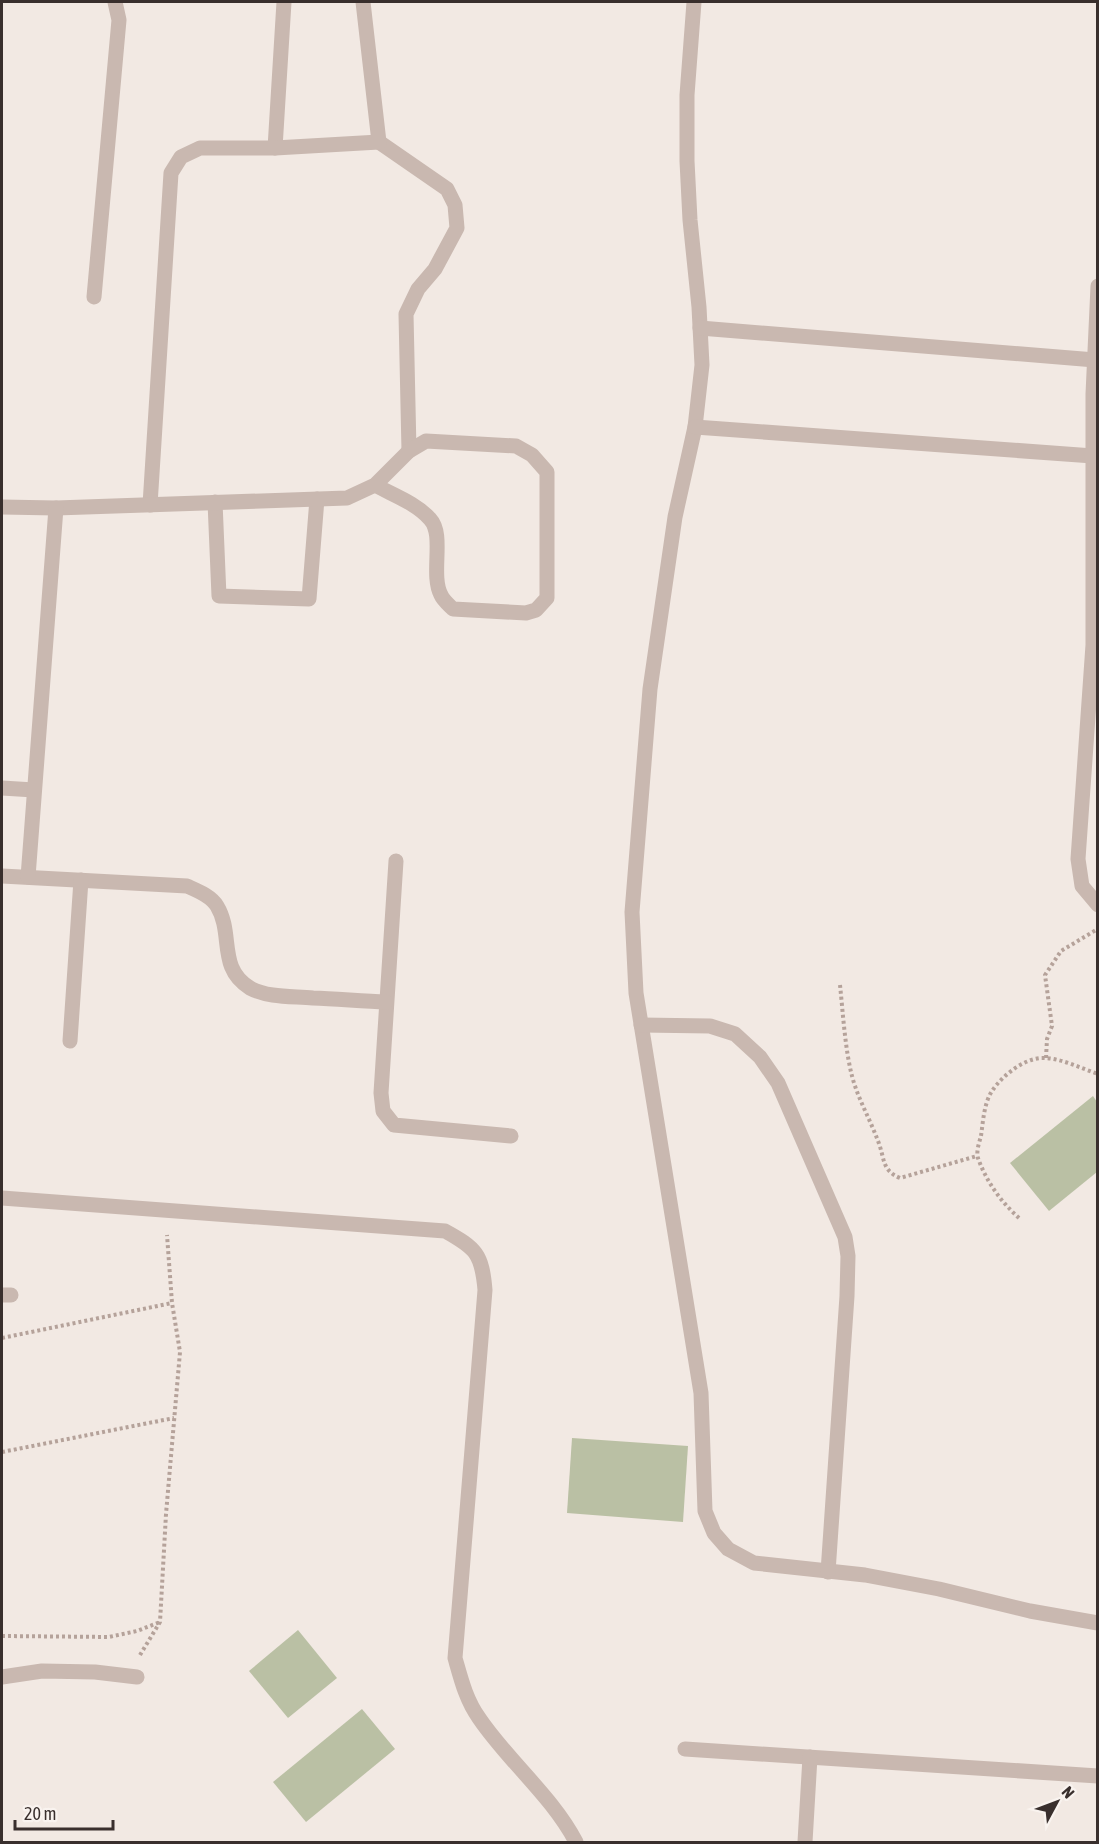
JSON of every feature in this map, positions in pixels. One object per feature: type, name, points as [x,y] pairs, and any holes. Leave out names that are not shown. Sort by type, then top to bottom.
[{"type":"lane","points":[[94,297],[119,20],[115,2]]},
{"type":"lane","points":[[275,148],[284,2]]},
{"type":"lane","points":[[363,2],[379,142]]},
{"type":"lane","points":[[694,2],[687,95],[687,161],[702,365],[695,428],[675,517],[650,689],[632,912],[636,993],[699,1381],[705,1510],[714,1533],[728,1549],[754,1563],[865,1575],[939,1589],[1030,1611],[1098,1623]]},
{"type":"lane","points":[[150,505],[171,173],[181,157],[200,148],[275,148],[379,142],[447,189],[455,205],[457,228],[435,269],[418,290],[406,314],[409,451]]},
{"type":"lane","points":[[1098,286],[1093,456],[1093,645],[1078,859],[1082,886],[1098,905]]},
{"type":"lane","points":[[700,328],[1095,360]]},
{"type":"lane","points":[[695,428],[1093,456]]},
{"type":"lane","points":[[2,507],[56,508],[347,498],[375,485],[409,451],[426,441],[516,446],[532,455],[547,472],[546,598],[536,610],[525,613],[453,609],[441,595],[436,566],[437,530],[432,520],[418,509],[375,485]]},
{"type":"lane","points":[[215,502],[219,596],[309,599],[317,499]]},
{"type":"lane","points":[[28,877],[56,508]]},
{"type":"lane","points":[[2,788],[34,790]]},
{"type":"lane","points":[[396,861],[381,1093],[383,1111],[394,1125],[511,1136]]},
{"type":"lane","points":[[2,876],[187,886],[203,893],[217,905],[224,925],[229,959],[236,977],[251,988],[270,995],[386,1002]]},
{"type":"lane","points":[[70,1041],[81,880]]},
{"type":"lane","points":[[641,1025],[710,1026],[735,1034],[759,1057],[778,1083],[844,1237],[848,1256],[847,1296],[828,1572]]},
{"type":"lane","points":[[2,1198],[445,1231],[475,1251],[484,1269],[485,1290],[456,1658],[464,1691],[478,1718],[554,1809],[576,1842]]},
{"type":"lane","points":[[2,1677],[42,1671],[95,1672],[133,1677]]},
{"type":"lane","points":[[685,1749],[1098,1776]]},
{"type":"lane","points":[[805,1842],[810,1757]]},
{"type":"path","points":[[1046,1058],[1047,1039],[1052,1026],[1045,975],[1061,951],[1098,929]]},
{"type":"path","points":[[840,985],[852,1075],[861,1103],[879,1142],[886,1168],[891,1174],[900,1178],[976,1156]]},
{"type":"path","points":[[1019,1218],[1004,1205],[976,1156],[984,1113],[991,1092],[1007,1075],[1026,1062],[1046,1058],[1053,1058],[1098,1074]]},
{"type":"path","points":[[133,1677],[160,1622],[180,1352],[172,1303],[166,1210]]},
{"type":"path","points":[[2,1338],[172,1303]]},
{"type":"path","points":[[2,1452],[174,1418]]},
{"type":"path","points":[[2,1636],[109,1637],[137,1631],[160,1622]]},
{"type":"green space","points":[[1093,1096],[1097,1102],[1097,1172],[1049,1211],[1010,1163]]},
{"type":"green space","points":[[572,1438],[688,1446],[683,1522],[567,1513]]},
{"type":"green space","points":[[298,1630],[337,1678],[288,1718],[249,1671]]},
{"type":"green space","points":[[362,1709],[395,1749],[306,1822],[273,1782]]}]
